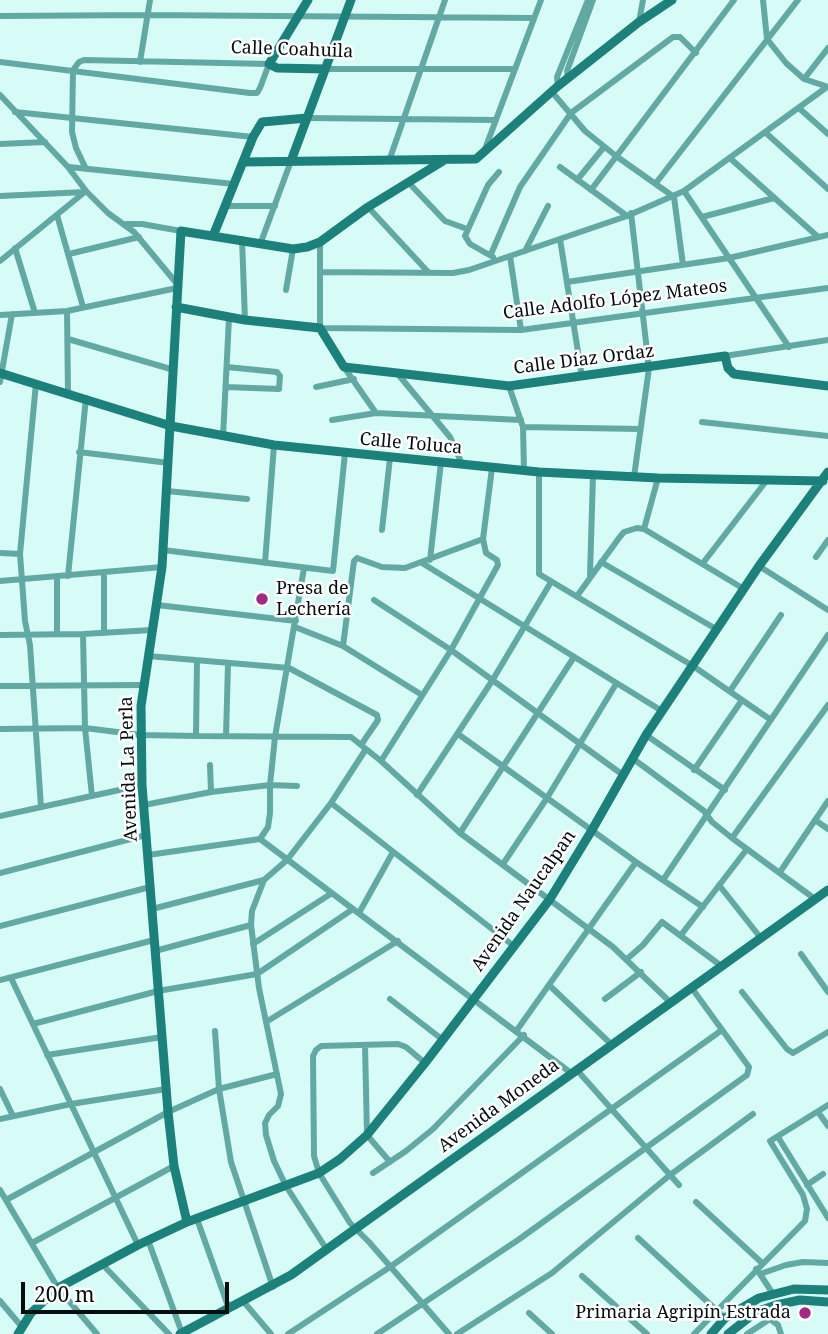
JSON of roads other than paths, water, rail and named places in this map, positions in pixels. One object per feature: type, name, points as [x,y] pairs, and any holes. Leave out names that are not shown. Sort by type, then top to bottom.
[{"type":"main road","points":[[269,64],[308,0]]},
{"type":"main road","points":[[291,161],[351,0]]},
{"type":"main road","points":[[243,162],[477,159],[555,89],[639,22],[673,0]]},
{"type":"main road","name":"Calle Coahuila","points":[[269,64],[277,68],[325,69]]},
{"type":"main road","points":[[212,236],[253,136],[262,122],[307,118]]},
{"type":"main road","points":[[181,231],[293,249],[320,242],[369,207],[443,161]]},
{"type":"main road","name":"Avenida La Perla","points":[[181,231],[162,567],[158,605],[142,685],[141,735],[142,785],[168,1112],[174,1166],[192,1220]]},
{"type":"main road","name":"Calle Adolfo López Mateos","points":[[176,307],[245,320],[320,328]]},
{"type":"main road","points":[[320,328],[344,367]]},
{"type":"main road","points":[[726,356],[727,368],[734,374],[828,386]]},
{"type":"main road","name":"Calle Díaz Ordaz","points":[[344,367],[509,386],[726,356]]},
{"type":"main road","name":"Calle Toluca","points":[[0,373],[171,426],[274,445],[538,472],[658,478],[825,481]]},
{"type":"main road","name":"Avenida Naucalpan","points":[[23,1332],[38,1305],[58,1288],[138,1245],[192,1220],[319,1173],[367,1135],[550,899],[646,735],[759,566],[825,481],[828,472]]},
{"type":"main road","name":"Avenida Moneda","points":[[181,1334],[273,1287],[327,1250],[720,965],[828,890]]},
{"type":"main road","points":[[710,1334],[725,1318],[748,1304],[773,1294],[794,1289],[828,1290]]},
{"type":"main road","points":[[728,1334],[756,1312],[776,1305],[800,1300],[828,1302]]},
{"type":"street","points":[[140,62],[150,0]]},
{"type":"street","points":[[389,161],[445,0]]},
{"type":"street","points":[[484,151],[541,0]]},
{"type":"street","points":[[568,79],[567,71],[590,0]]},
{"type":"street","points":[[590,0],[557,77],[555,89],[585,131],[674,197],[683,265]]},
{"type":"street","points":[[639,22],[643,0]]},
{"type":"street","points":[[591,190],[734,0]]},
{"type":"street","points":[[763,0],[767,39],[786,63],[804,79],[828,87]]},
{"type":"street","points":[[656,183],[798,0]]},
{"type":"street","points":[[0,16],[534,18]]},
{"type":"street","points":[[491,254],[520,187],[571,113],[676,35],[696,53]]},
{"type":"street","points":[[804,79],[828,48]]},
{"type":"street","name":"Calle Coahuila","points":[[74,70],[75,65],[84,60],[269,64]]},
{"type":"street","points":[[0,62],[257,93],[269,64]]},
{"type":"street","name":"Calle Coahuila","points":[[325,69],[515,69]]},
{"type":"street","points":[[74,70],[71,117],[76,148],[86,169]]},
{"type":"street","points":[[320,272],[429,274],[468,271],[629,214],[684,191],[828,87]]},
{"type":"street","points":[[0,95],[68,167],[86,191],[108,213],[126,224],[139,237],[178,286],[66,311],[0,315]]},
{"type":"street","points":[[800,109],[828,134]]},
{"type":"street","points":[[15,112],[253,136]]},
{"type":"street","points":[[307,118],[496,120]]},
{"type":"street","points":[[766,133],[828,189]]},
{"type":"street","points":[[0,144],[45,142]]},
{"type":"street","points":[[577,180],[604,147]]},
{"type":"street","points":[[731,159],[817,236]]},
{"type":"street","points":[[261,242],[291,161]]},
{"type":"street","points":[[68,167],[234,184]]},
{"type":"street","points":[[560,167],[629,214],[639,271],[649,368],[634,477]]},
{"type":"street","points":[[497,261],[491,254],[470,244],[465,236],[488,185],[499,172]]},
{"type":"street","points":[[408,182],[445,221],[467,229]]},
{"type":"street","points":[[0,196],[86,191]]},
{"type":"street","points":[[0,261],[86,191]]},
{"type":"street","points":[[684,191],[789,347]]},
{"type":"street","points":[[702,217],[774,198]]},
{"type":"street","points":[[225,206],[275,206]]},
{"type":"street","points":[[524,251],[548,206]]},
{"type":"street","points":[[369,207],[429,274]]},
{"type":"street","points":[[57,215],[83,307]]},
{"type":"street","points":[[126,224],[181,231]]},
{"type":"street","points":[[567,282],[729,258],[828,235]]},
{"type":"street","points":[[69,254],[139,237]]},
{"type":"street","points":[[242,239],[245,320]]},
{"type":"street","points":[[560,239],[582,377]]},
{"type":"street","points":[[320,242],[320,328]]},
{"type":"street","points":[[15,248],[35,313]]},
{"type":"street","points":[[286,290],[293,249]]},
{"type":"street","points":[[510,256],[521,330]]},
{"type":"street","name":"Calle Adolfo López Mateos","points":[[320,328],[521,330],[828,288]]},
{"type":"street","points":[[66,311],[68,393]]},
{"type":"street","points":[[0,382],[12,314]]},
{"type":"street","points":[[223,437],[229,317]]},
{"type":"street","points":[[68,339],[174,370]]},
{"type":"street","name":"Calle Díaz Ordaz","points":[[726,356],[828,340]]},
{"type":"street","points":[[226,387],[279,389],[281,376],[277,372],[227,367]]},
{"type":"street","points":[[344,367],[376,414]]},
{"type":"street","points":[[397,373],[450,437],[463,464]]},
{"type":"street","points":[[316,387],[354,379]]},
{"type":"street","points":[[36,383],[20,554],[33,685],[41,807]]},
{"type":"street","points":[[509,386],[522,424],[524,471]]},
{"type":"street","points":[[68,576],[86,398]]},
{"type":"street","points":[[332,420],[376,414],[640,429]]},
{"type":"street","points":[[702,422],[828,436]]},
{"type":"street","points":[[265,563],[274,445]]},
{"type":"street","points":[[79,452],[169,463]]},
{"type":"street","points":[[163,550],[332,572],[345,453]]},
{"type":"street","points":[[382,530],[390,458]]},
{"type":"street","points":[[430,560],[441,462]]},
{"type":"street","points":[[381,761],[451,650],[499,562],[486,553],[483,539],[492,468]]},
{"type":"street","points":[[538,472],[540,574],[693,666],[771,720]]},
{"type":"street","points":[[590,577],[593,475]]},
{"type":"street","points":[[643,529],[658,478]]},
{"type":"street","points":[[703,563],[767,480]]},
{"type":"street","points":[[167,491],[247,499]]},
{"type":"street","points":[[577,596],[624,532],[630,529],[643,529],[744,589]]},
{"type":"street","points":[[343,646],[355,559],[392,569],[422,563],[483,539]]},
{"type":"street","points":[[816,557],[828,540]]},
{"type":"street","points":[[0,553],[20,554]]},
{"type":"street","points":[[601,562],[716,629]]},
{"type":"street","points":[[422,563],[662,712]]},
{"type":"street","points":[[759,566],[828,610]]},
{"type":"street","points":[[0,581],[162,567]]},
{"type":"street","points":[[148,855],[260,839],[268,828],[275,737],[289,668],[304,568]]},
{"type":"street","points":[[104,572],[104,633]]},
{"type":"street","points":[[57,578],[57,634]]},
{"type":"street","points":[[417,795],[492,681],[551,582]]},
{"type":"street","points":[[374,600],[451,650],[623,775]]},
{"type":"street","points":[[158,605],[295,624],[343,646],[422,695]]},
{"type":"street","points":[[730,691],[781,615]]},
{"type":"street","points":[[0,635],[152,630]]},
{"type":"street","points":[[83,634],[85,729],[92,796]]},
{"type":"street","points":[[663,880],[827,638]]},
{"type":"street","points":[[148,656],[289,668],[377,715],[378,720],[331,803],[287,860],[264,880],[152,909]]},
{"type":"street","points":[[460,833],[574,657]]},
{"type":"street","points":[[196,736],[198,661]]},
{"type":"street","points":[[226,736],[228,664]]},
{"type":"street","points":[[503,864],[547,798],[616,684]]},
{"type":"street","points":[[0,686],[142,685]]},
{"type":"street","points":[[694,769],[742,700]]},
{"type":"street","points":[[732,838],[828,705]]},
{"type":"street","points":[[0,729],[85,729],[141,735],[348,736],[381,761],[460,833],[627,959],[670,1002]]},
{"type":"street","points":[[458,734],[636,862],[703,906]]},
{"type":"street","points":[[646,735],[725,790]]},
{"type":"street","points":[[632,758],[707,815],[732,838],[815,899]]},
{"type":"street","points":[[210,765],[211,792]]},
{"type":"street","points":[[0,816],[142,785]]},
{"type":"street","points":[[144,805],[211,792],[270,785],[297,786]]},
{"type":"street","points":[[780,873],[828,801]]},
{"type":"street","points":[[331,803],[515,947]]},
{"type":"street","points":[[815,820],[828,829]]},
{"type":"street","points":[[0,873],[146,835]]},
{"type":"street","points":[[260,839],[574,1071],[679,1185]]},
{"type":"street","points":[[681,934],[747,849]]},
{"type":"street","points":[[33,1024],[158,991],[257,974],[356,911],[393,852]]},
{"type":"street","points":[[517,1030],[636,862]]},
{"type":"street","points":[[264,880],[252,911],[251,925],[265,1022],[281,1100],[265,1123],[266,1135],[286,1186],[327,1250]]},
{"type":"street","points":[[719,885],[760,937]]},
{"type":"street","points":[[0,926],[150,887]]},
{"type":"street","points":[[254,944],[332,893]]},
{"type":"street","points":[[627,959],[662,922],[720,965]]},
{"type":"street","points":[[155,951],[251,925]]},
{"type":"street","points":[[0,980],[155,940]]},
{"type":"street","points":[[265,1022],[398,942]]},
{"type":"street","points":[[800,954],[828,992]]},
{"type":"street","points":[[605,999],[641,972]]},
{"type":"street","points":[[11,978],[138,1245]]},
{"type":"street","points":[[549,985],[611,1044]]},
{"type":"street","points":[[377,1334],[518,1240],[749,1072],[749,1067],[691,986]]},
{"type":"street","points":[[742,992],[793,1053],[828,1032]]},
{"type":"street","points":[[390,999],[443,1040]]},
{"type":"street","points":[[288,1334],[390,1267],[722,1030]]},
{"type":"street","points":[[215,1031],[219,1089],[229,1152],[273,1287]]},
{"type":"street","points":[[373,1173],[433,1129],[523,1035]]},
{"type":"street","points":[[47,1055],[162,1037]]},
{"type":"street","points":[[425,1063],[406,1047],[398,1044],[321,1046],[316,1049],[313,1055],[312,1139],[319,1173],[344,1216],[449,1334]]},
{"type":"street","points":[[365,1045],[367,1135],[390,1163]]},
{"type":"street","points":[[6,1200],[168,1112],[219,1089],[277,1074]]},
{"type":"street","points":[[0,1089],[13,1116]]},
{"type":"street","points":[[0,1119],[71,1104],[166,1089]]},
{"type":"street","points":[[698,1333],[716,1309],[758,1271],[762,1263],[805,1221],[806,1204],[770,1141],[828,1105]]},
{"type":"street","points":[[818,1112],[828,1126]]},
{"type":"street","points":[[457,1334],[552,1273],[670,1175],[753,1114]]},
{"type":"street","points":[[778,1137],[828,1218]]},
{"type":"street","points":[[32,1243],[174,1166]]},
{"type":"street","points":[[807,1185],[822,1174]]},
{"type":"street","points":[[0,1190],[58,1288],[97,1334]]},
{"type":"street","points":[[696,1202],[762,1263]]},
{"type":"street","points":[[192,1220],[229,1309]]},
{"type":"street","points":[[638,1238],[725,1318]]},
{"type":"street","points":[[148,1240],[181,1334]]},
{"type":"street","points":[[758,1271],[794,1264],[828,1263]]},
{"type":"street","points":[[102,1264],[169,1334]]},
{"type":"street","points":[[758,1271],[773,1294]]},
{"type":"street","points":[[582,1276],[647,1334]]},
{"type":"street","points":[[0,1301],[23,1332]]},
{"type":"street","points":[[243,1301],[271,1334]]},
{"type":"street","points":[[529,1313],[552,1334]]},
{"type":"street","points":[[747,1334],[770,1319],[778,1325],[781,1334]]},
{"type":"place","name":"Presa de Lechería","points":[[262,599]]},
{"type":"place","name":"Primaria Agripín Estrada","points":[[805,1313]]}]
